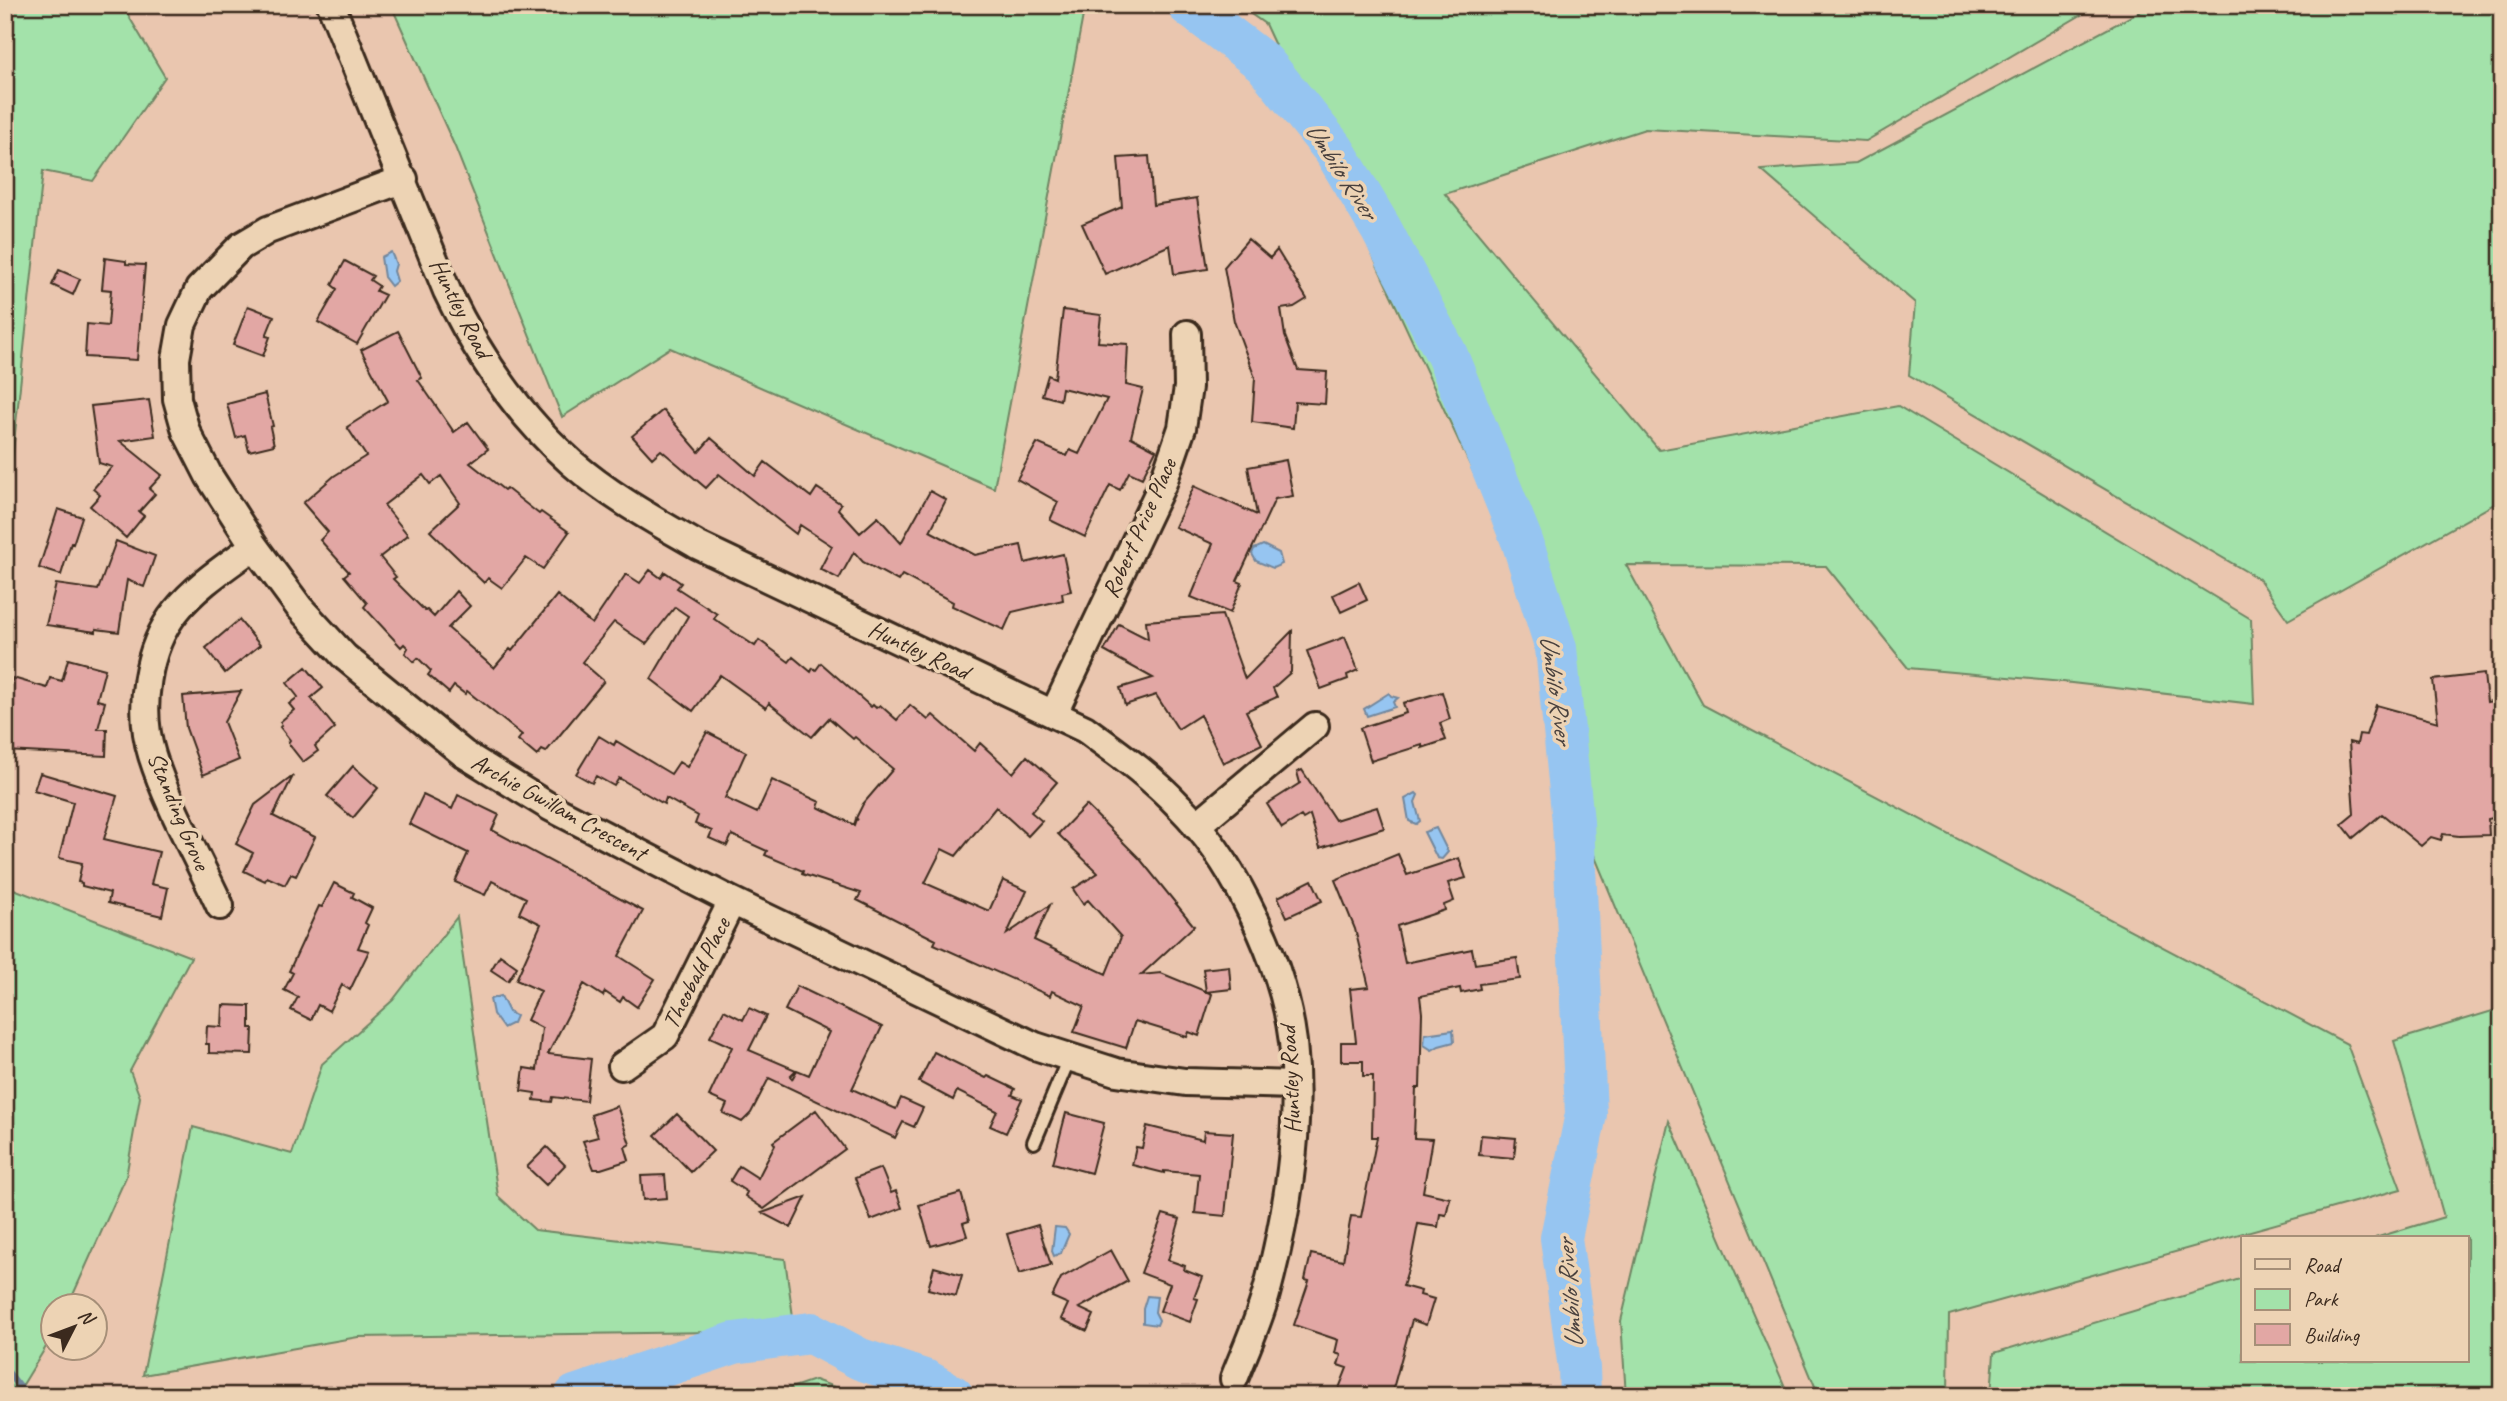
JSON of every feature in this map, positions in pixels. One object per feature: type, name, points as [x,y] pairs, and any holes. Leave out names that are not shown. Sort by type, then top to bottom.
[{"type":"street","name":"Huntley Road","points":[[331,5],[464,327],[507,391],[571,461],[636,510],[697,545],[1085,729],[1140,770],[1180,806],[1232,874],[1263,934],[1281,986],[1293,1042],[1294,1085],[1293,1156],[1280,1240],[1265,1298],[1234,1379]]},
{"type":"street","name":"Archie Gwillam Crescent","points":[[404,179],[268,230],[242,246],[199,289],[183,326],[176,359],[177,399],[186,431],[209,476],[254,546],[299,607],[345,657],[464,754],[550,807],[732,901],[1035,1046],[1116,1072],[1185,1082],[1294,1085]]},
{"type":"street","name":"Robert Price Place","points":[[1054,713],[1163,482],[1182,428],[1188,387],[1187,334]]},
{"type":"street","name":"Standing Grove","points":[[220,906],[152,754],[146,722],[146,697],[151,665],[161,634],[175,612],[195,591],[254,546]]},
{"type":"street","points":[[1196,826],[1315,726]]},
{"type":"street","name":"Theobald Place","points":[[622,1066],[665,1036],[732,901]]},
{"type":"lane","points":[[1034,1142],[1069,1058]]},
{"type":"green space","points":[[5,5],[122,5],[165,77],[93,181],[43,171],[5,527]]},
{"type":"green space","points":[[391,5],[1085,5],[994,488],[670,348],[562,417],[455,147]]},
{"type":"green space","points":[[1238,5],[2098,5],[1866,141],[1645,129],[1445,194],[1659,450],[1898,406],[2251,619],[2254,704],[2063,682],[1908,668],[1826,566],[1626,565],[1703,705],[2347,1044],[2401,1189],[1949,1315],[1948,1396],[1819,1396],[1578,816],[1534,603],[1265,24]]},
{"type":"green space","points":[[2152,5],[2502,5],[2502,504],[2498,502],[2288,620],[2259,579],[1909,375],[1915,303],[1761,170],[1856,163]]},
{"type":"green space","points":[[5,867],[11,888],[191,957],[130,1071],[140,1097],[126,1177],[74,1292],[38,1292],[38,1360],[16,1396],[5,1396]]},
{"type":"green space","points":[[457,917],[498,1196],[535,1230],[785,1259],[795,1331],[358,1337],[143,1375],[193,1127],[292,1154],[322,1064],[393,1000]]},
{"type":"green space","points":[[2502,1008],[2502,1396],[1991,1396],[1994,1353],[2241,1279],[2241,1362],[2468,1362],[2468,1236],[2382,1236],[2444,1217],[2394,1041]]},
{"type":"green space","points":[[1669,1121],[1789,1396],[1626,1396],[1621,1321]]},
{"type":"green space","points":[[814,1380],[859,1396],[767,1396]]},
{"type":"water","points":[[391,252],[396,264],[394,271],[397,281],[391,286],[384,277],[381,257]]},
{"type":"water","points":[[1263,545],[1279,553],[1282,564],[1273,568],[1256,561],[1252,554],[1254,549]]},
{"type":"water","points":[[1389,693],[1398,698],[1393,702],[1395,707],[1367,716],[1364,709]]},
{"type":"water","points":[[1416,793],[1418,795],[1415,802],[1420,821],[1416,824],[1409,821],[1405,799]]},
{"type":"water","points":[[1436,828],[1448,852],[1442,859],[1437,858],[1424,832]]},
{"type":"water","points":[[501,996],[509,1012],[516,1016],[513,1023],[503,1028],[493,1014],[490,999]]},
{"type":"water","points":[[1453,1030],[1454,1042],[1432,1050],[1424,1045],[1425,1034]]},
{"type":"water","points":[[1055,1227],[1065,1228],[1069,1234],[1061,1253],[1054,1256],[1052,1251]]},
{"type":"water","points":[[1147,1296],[1157,1297],[1157,1325],[1143,1323]]},
{"type":"building","points":[[1149,156],[1153,205],[1197,198],[1208,269],[1174,274],[1170,245],[1105,274],[1082,224],[1122,207],[1118,158]]},
{"type":"building","points":[[1248,239],[1270,258],[1277,250],[1307,299],[1294,307],[1281,309],[1285,336],[1298,370],[1327,372],[1325,404],[1295,402],[1293,428],[1252,422],[1255,378],[1234,321],[1224,267]]},
{"type":"building","points":[[105,258],[126,261],[126,264],[145,265],[137,360],[85,357],[87,324],[108,326],[111,290],[102,289]]},
{"type":"building","points":[[345,261],[373,276],[370,280],[379,286],[376,291],[385,295],[357,344],[318,322],[337,289],[332,285]]},
{"type":"building","points":[[59,270],[80,279],[73,295],[52,285]]},
{"type":"building","points":[[248,306],[274,316],[266,336],[270,337],[263,356],[233,345]]},
{"type":"building","points":[[1063,310],[1101,315],[1098,342],[1128,344],[1126,385],[1143,389],[1131,437],[1156,450],[1142,478],[1129,472],[1120,490],[1110,485],[1085,537],[1050,520],[1058,502],[1017,479],[1037,443],[1067,456],[1070,450],[1079,454],[1107,399],[1062,388],[1060,400],[1042,395],[1048,375],[1055,378]]},
{"type":"building","points":[[398,331],[422,378],[418,380],[454,432],[468,422],[488,449],[470,463],[504,490],[506,488],[539,514],[541,512],[569,532],[543,569],[526,558],[502,588],[488,578],[484,583],[430,531],[460,503],[441,476],[430,484],[423,475],[384,505],[408,535],[380,557],[396,577],[393,579],[425,611],[434,617],[456,591],[470,606],[448,628],[494,668],[510,649],[512,651],[557,595],[592,624],[626,574],[640,583],[650,570],[661,578],[665,572],[681,583],[677,588],[717,614],[714,619],[755,646],[759,640],[789,662],[793,657],[811,672],[821,663],[871,707],[880,705],[897,720],[910,705],[928,720],[933,715],[974,751],[980,743],[1013,773],[1027,756],[1057,782],[1031,812],[1042,821],[1028,836],[996,807],[956,856],[942,849],[925,883],[989,911],[1003,880],[1027,891],[1007,934],[1050,905],[1034,940],[1106,974],[1121,937],[1088,900],[1083,904],[1073,889],[1098,873],[1058,834],[1086,805],[1140,859],[1194,926],[1141,975],[1161,973],[1212,994],[1199,1036],[1189,1032],[1187,1037],[1135,1021],[1126,1048],[1074,1032],[1084,1006],[1052,991],[1050,996],[934,944],[936,940],[857,900],[861,893],[802,874],[803,871],[765,855],[767,851],[732,835],[727,846],[709,838],[712,831],[695,824],[698,816],[666,798],[664,804],[619,778],[614,786],[596,776],[592,783],[576,774],[599,736],[614,745],[616,741],[671,774],[679,762],[687,767],[707,732],[746,752],[725,798],[757,813],[772,780],[820,802],[818,807],[854,825],[863,804],[893,769],[829,718],[812,737],[769,703],[766,708],[720,675],[693,711],[651,679],[688,616],[675,607],[646,644],[614,622],[582,662],[604,681],[546,752],[542,750],[537,756],[518,740],[522,735],[467,691],[465,694],[454,686],[449,693],[428,675],[431,671],[418,658],[414,662],[405,653],[408,648],[404,644],[401,647],[364,607],[367,603],[344,576],[349,572],[320,540],[328,532],[303,503],[334,476],[366,456],[347,427],[388,401],[361,350]]},
{"type":"building","points":[[265,394],[273,426],[270,427],[274,445],[249,451],[245,435],[236,438],[227,404]]},
{"type":"building","points":[[149,400],[155,436],[120,441],[162,475],[149,489],[155,494],[139,512],[144,516],[126,538],[90,506],[100,495],[93,489],[112,467],[99,463],[91,406]]},
{"type":"building","points":[[663,410],[699,452],[711,438],[755,476],[765,462],[811,497],[817,488],[841,504],[838,509],[860,533],[878,517],[901,543],[930,491],[946,500],[930,531],[975,555],[1021,545],[1025,563],[1063,554],[1071,591],[1062,593],[1063,600],[1012,612],[1004,630],[952,606],[953,602],[902,575],[898,581],[863,562],[854,552],[839,579],[820,569],[832,546],[800,525],[796,534],[719,474],[706,488],[661,450],[652,458],[632,436]]},
{"type":"building","points":[[1286,460],[1293,496],[1275,499],[1237,581],[1242,583],[1230,613],[1191,597],[1213,544],[1175,527],[1194,486],[1257,515],[1248,467]]},
{"type":"building","points":[[58,509],[82,517],[61,575],[39,568]]},
{"type":"building","points":[[116,541],[155,556],[144,587],[127,580],[119,632],[96,629],[96,632],[46,625],[56,584],[98,590]]},
{"type":"building","points":[[1359,582],[1367,600],[1341,612],[1333,595]]},
{"type":"building","points":[[1222,615],[1245,679],[1292,631],[1291,672],[1273,688],[1277,697],[1246,711],[1262,744],[1223,763],[1200,715],[1178,729],[1156,695],[1125,705],[1120,688],[1153,678],[1104,651],[1119,624],[1148,639],[1146,621]]},
{"type":"building","points":[[239,620],[260,645],[225,673],[206,648]]},
{"type":"building","points":[[1345,637],[1358,670],[1347,675],[1348,679],[1321,689],[1307,651]]},
{"type":"building","points":[[68,659],[105,669],[97,700],[105,702],[98,729],[107,729],[106,756],[5,751],[5,700],[13,678],[47,688],[50,678],[62,681]]},
{"type":"building","points":[[306,667],[323,688],[311,698],[335,728],[315,746],[318,751],[303,762],[288,743],[290,740],[280,727],[280,722],[294,710],[289,704],[298,697],[287,683]]},
{"type":"building","points":[[2484,674],[2487,702],[2502,699],[2502,807],[2497,808],[2498,817],[2488,819],[2489,835],[2443,834],[2441,840],[2431,837],[2421,846],[2382,814],[2353,838],[2342,824],[2354,814],[2349,742],[2357,744],[2359,734],[2366,735],[2376,705],[2438,722],[2433,680]]},
{"type":"building","points":[[241,691],[224,722],[239,760],[203,775],[186,728],[183,696]]},
{"type":"building","points":[[1442,692],[1450,719],[1440,723],[1446,740],[1371,761],[1360,728],[1406,713],[1403,703]]},
{"type":"building","points":[[353,766],[378,788],[353,818],[327,796]]},
{"type":"building","points":[[1302,770],[1335,820],[1377,807],[1384,828],[1320,848],[1310,815],[1303,819],[1301,816],[1282,828],[1267,804],[1300,783],[1297,772]]},
{"type":"building","points":[[40,773],[117,796],[104,839],[159,852],[151,884],[168,888],[162,916],[108,903],[110,893],[82,886],[82,883],[78,882],[82,863],[59,858],[73,802],[34,790]]},
{"type":"building","points":[[293,776],[273,816],[315,837],[296,876],[291,874],[285,885],[267,877],[265,881],[244,871],[253,853],[236,844],[255,805]]},
{"type":"building","points":[[423,795],[452,809],[458,795],[499,815],[492,830],[643,911],[619,956],[655,979],[637,1007],[623,997],[620,1002],[605,992],[603,996],[584,984],[548,1054],[591,1059],[586,1101],[553,1097],[552,1102],[534,1100],[535,1093],[521,1091],[524,1068],[537,1070],[542,1028],[527,1020],[541,991],[516,980],[541,924],[519,913],[526,898],[492,881],[485,895],[455,882],[468,853],[409,824]]},
{"type":"building","points":[[1398,854],[1407,875],[1459,858],[1466,878],[1448,883],[1454,901],[1444,905],[1445,910],[1397,926],[1405,963],[1472,949],[1475,964],[1517,958],[1520,979],[1479,984],[1480,989],[1461,993],[1460,988],[1420,996],[1420,1088],[1416,1088],[1414,1138],[1432,1139],[1423,1192],[1450,1198],[1446,1215],[1440,1214],[1438,1227],[1418,1224],[1403,1286],[1421,1291],[1420,1295],[1434,1299],[1426,1325],[1412,1320],[1391,1396],[1336,1396],[1347,1368],[1338,1365],[1341,1355],[1335,1353],[1338,1340],[1294,1325],[1309,1281],[1305,1280],[1311,1254],[1343,1261],[1351,1216],[1361,1217],[1377,1137],[1372,1137],[1373,1076],[1363,1076],[1363,1061],[1341,1061],[1341,1042],[1356,1042],[1350,989],[1369,987],[1355,929],[1335,880]]},
{"type":"building","points":[[1312,880],[1322,901],[1287,917],[1278,897]]},
{"type":"building","points":[[334,883],[354,893],[352,897],[372,908],[358,948],[369,951],[350,990],[342,985],[329,1011],[318,1005],[311,1020],[291,1010],[298,997],[284,990],[293,973],[289,971],[319,906],[322,907]]},
{"type":"building","points":[[500,955],[517,967],[508,981],[491,970]]},
{"type":"building","points":[[1229,966],[1231,989],[1206,992],[1203,969]]},
{"type":"building","points":[[797,986],[882,1027],[852,1089],[896,1109],[901,1098],[923,1108],[914,1127],[903,1122],[895,1138],[769,1078],[751,1113],[742,1122],[723,1113],[727,1104],[709,1096],[732,1047],[710,1037],[724,1010],[743,1020],[749,1008],[766,1016],[749,1050],[796,1070],[790,1076],[792,1079],[797,1070],[809,1075],[829,1032],[785,1010]]},
{"type":"building","points":[[223,1005],[250,1006],[252,1054],[209,1053],[209,1044],[206,1044],[207,1026],[222,1027]]},
{"type":"building","points":[[934,1052],[1015,1089],[1012,1095],[1022,1099],[1006,1133],[990,1126],[997,1111],[957,1091],[953,1100],[919,1082]]},
{"type":"building","points":[[617,1106],[630,1144],[625,1147],[629,1160],[594,1169],[583,1141],[598,1137],[591,1115]]},
{"type":"building","points":[[816,1110],[845,1149],[764,1209],[745,1196],[747,1192],[730,1181],[739,1166],[758,1178],[775,1145],[773,1142]]},
{"type":"building","points":[[1066,1113],[1104,1123],[1091,1173],[1053,1163]]},
{"type":"building","points":[[677,1114],[713,1151],[691,1172],[655,1135]]},
{"type":"building","points":[[1147,1126],[1203,1140],[1204,1131],[1233,1133],[1225,1216],[1195,1213],[1199,1174],[1164,1173],[1132,1165],[1136,1147],[1142,1148]]},
{"type":"building","points":[[1481,1135],[1516,1138],[1514,1158],[1479,1155]]},
{"type":"building","points":[[547,1147],[565,1165],[546,1185],[527,1167]]},
{"type":"building","points":[[881,1168],[891,1193],[896,1191],[902,1208],[871,1220],[855,1178]]},
{"type":"building","points":[[665,1175],[667,1198],[643,1200],[641,1176]]},
{"type":"building","points":[[961,1193],[969,1221],[963,1223],[967,1236],[931,1246],[919,1205]]},
{"type":"building","points":[[806,1197],[791,1228],[762,1213]]},
{"type":"building","points":[[1163,1214],[1180,1219],[1168,1260],[1185,1266],[1184,1270],[1202,1277],[1194,1298],[1198,1299],[1190,1322],[1160,1311],[1170,1284],[1141,1273]]},
{"type":"building","points":[[1038,1225],[1051,1265],[1019,1274],[1007,1234]]},
{"type":"building","points":[[1111,1250],[1128,1281],[1079,1308],[1094,1315],[1087,1331],[1061,1319],[1068,1304],[1052,1297],[1061,1278]]},
{"type":"building","points":[[934,1267],[962,1275],[956,1296],[928,1289]]},
{"type":"waterway","name":"Umbilo River","points":[[1188,5],[1264,63],[1334,150],[1381,229],[1447,355],[1522,541],[1556,648],[1573,822],[1586,1114],[1561,1238],[1579,1368],[1580,1396]]},
{"type":"waterway","name":"Umbilo River","points":[[575,1396],[734,1343],[811,1333],[860,1359],[927,1381],[953,1396]]},
{"type":"waterway","points":[[5,1369],[27,1396]]}]
